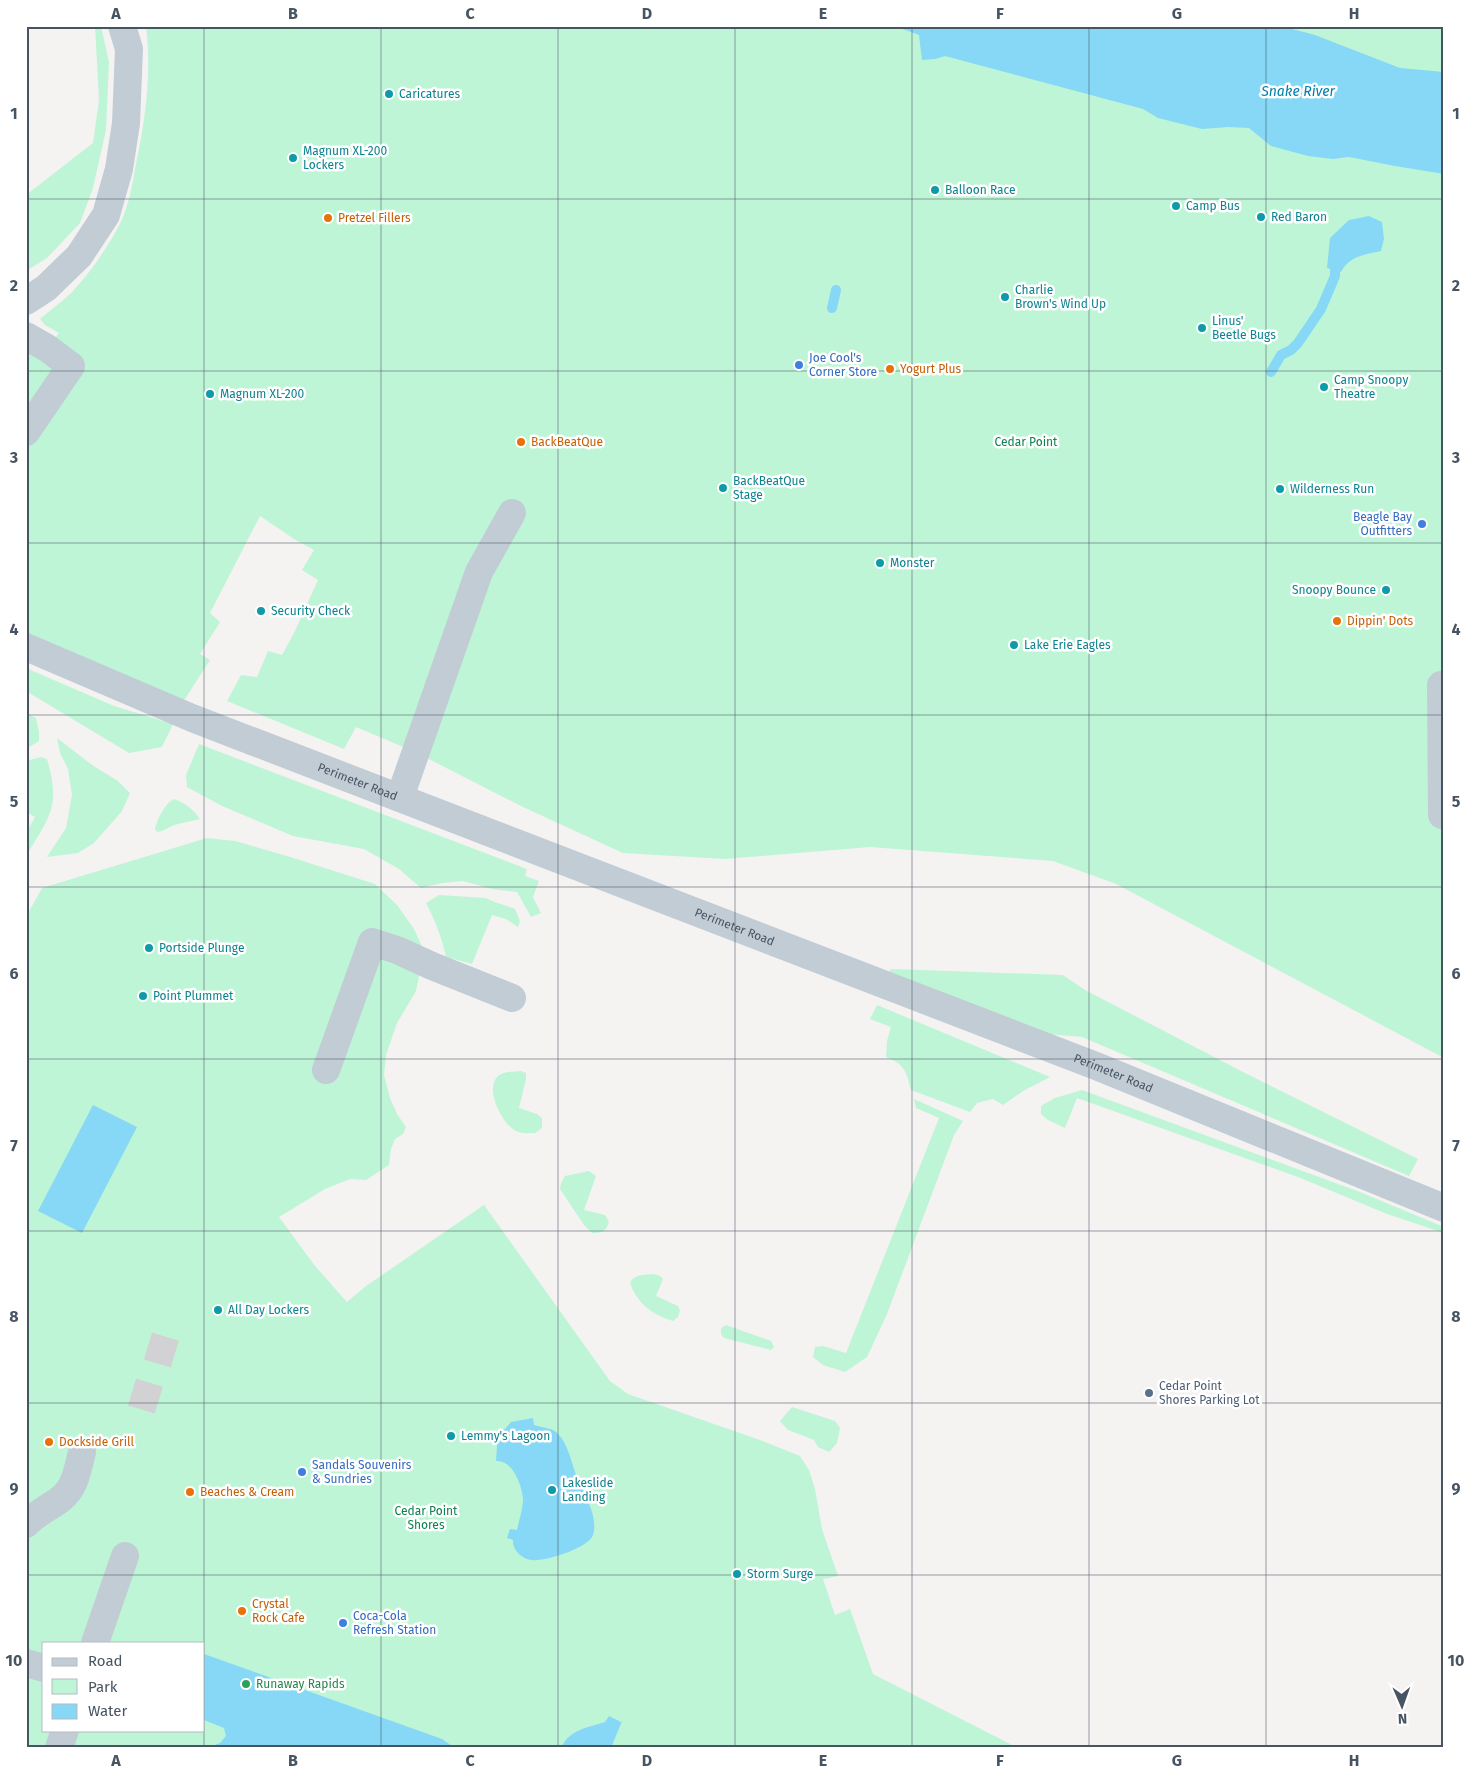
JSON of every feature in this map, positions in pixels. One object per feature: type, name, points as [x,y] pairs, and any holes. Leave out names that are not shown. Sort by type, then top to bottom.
[{"type":"street","points":[[26,301],[46,288],[79,256],[106,216],[119,169],[126,123],[129,49],[122,26]]},
{"type":"street","points":[[26,336],[47,348],[71,366],[26,432]]},
{"type":"street","points":[[400,797],[479,572],[512,513]]},
{"type":"street","name":"Perimeter Road","points":[[26,647],[192,718],[1096,1066],[1444,1208]]},
{"type":"street","points":[[1441,685],[1442,815]]},
{"type":"street","points":[[326,1070],[372,942],[397,950],[512,998]]},
{"type":"street","points":[[26,1524],[33,1516],[66,1495],[76,1481],[82,1452]]},
{"type":"street","points":[[95,1642],[125,1556]]},
{"type":"street","points":[[26,1663],[42,1667]]},
{"type":"street","points":[[59,1748],[64,1732]]},
{"type":"green space","points":[[95,26],[101,26],[109,62],[106,130],[93,188],[80,223],[47,258],[26,271],[26,195],[93,143],[99,100]]},
{"type":"green space","name":"Cedar Point","points":[[146,26],[1444,26],[1444,1058],[1116,884],[1053,861],[870,847],[725,859],[623,853],[523,807],[415,752],[356,727],[344,749],[227,701],[241,675],[257,677],[268,651],[282,655],[318,580],[302,570],[314,550],[260,516],[210,613],[220,622],[200,654],[210,660],[183,702],[26,632],[26,349],[47,348],[59,333],[45,325],[40,319],[68,296],[86,276],[110,242],[125,211],[139,151],[144,116],[148,80]]},
{"type":"green space","points":[[26,668],[114,706],[173,724],[162,747],[129,753],[26,691]]},
{"type":"green space","points":[[26,713],[36,718],[39,741],[26,749]]},
{"type":"green space","points":[[57,738],[92,765],[118,781],[130,793],[122,811],[94,843],[78,853],[47,857],[66,828],[72,795],[68,769],[60,753]]},
{"type":"green space","points":[[199,744],[527,869],[525,876],[539,881],[533,897],[541,913],[531,917],[517,892],[492,889],[463,881],[421,888],[399,869],[364,849],[293,836],[222,806],[187,787],[186,775]]},
{"type":"green space","points":[[41,757],[47,759],[51,775],[53,800],[47,820],[26,856],[26,833],[35,817],[26,812],[26,761]]},
{"type":"green space","points":[[174,799],[195,812],[200,819],[174,825],[157,832],[155,829],[160,817],[168,804]]},
{"type":"green space","name":"Cedar Point Shores","points":[[207,838],[235,841],[375,884],[397,905],[414,929],[424,951],[416,991],[397,1023],[386,1055],[384,1075],[390,1098],[397,1114],[406,1127],[403,1134],[395,1139],[391,1149],[389,1165],[366,1180],[350,1179],[325,1189],[279,1217],[315,1266],[347,1302],[366,1286],[484,1205],[610,1381],[628,1394],[800,1456],[809,1470],[815,1489],[822,1529],[838,1576],[823,1579],[835,1615],[850,1609],[873,1674],[1018,1748],[26,1748],[26,917],[42,888]]},
{"type":"green space","points":[[439,895],[486,898],[515,909],[520,921],[518,927],[506,919],[492,915],[472,964],[446,957],[438,929],[426,903]]},
{"type":"green space","points":[[891,969],[1063,975],[1085,990],[1245,1073],[1418,1159],[1409,1176],[1082,1037],[1026,1032],[885,977]]},
{"type":"green space","points":[[877,1005],[1050,1077],[1023,1091],[1003,1105],[993,1099],[977,1103],[970,1112],[911,1090],[908,1078],[901,1066],[886,1057],[887,1041],[891,1027],[870,1019]]},
{"type":"green space","points":[[521,1071],[526,1073],[526,1079],[519,1108],[537,1114],[542,1118],[542,1128],[535,1133],[520,1133],[516,1131],[505,1121],[496,1106],[493,1089],[494,1082],[498,1076],[506,1072]]},
{"type":"green space","points":[[1082,1090],[1360,1192],[1444,1227],[1444,1233],[1387,1214],[1298,1177],[1077,1098],[1065,1128],[1048,1120],[1041,1114],[1041,1106],[1055,1098]]},
{"type":"green space","points":[[914,1099],[963,1121],[954,1135],[887,1314],[867,1357],[845,1372],[823,1365],[813,1357],[815,1347],[823,1346],[846,1353],[939,1118],[916,1108]]},
{"type":"green space","points":[[589,1171],[596,1176],[584,1210],[605,1215],[609,1222],[605,1230],[598,1233],[592,1233],[584,1225],[560,1189],[565,1176]]},
{"type":"green space","points":[[653,1274],[663,1279],[656,1296],[678,1306],[680,1310],[678,1317],[673,1321],[652,1312],[646,1307],[637,1297],[630,1283],[634,1278]]},
{"type":"green space","points":[[726,1325],[771,1341],[774,1347],[771,1350],[724,1338],[721,1334],[721,1328]]},
{"type":"green space","points":[[792,1407],[835,1421],[840,1428],[837,1443],[829,1452],[818,1447],[814,1440],[788,1430],[780,1421]]},
{"type":"water","name":"Snake River","points":[[894,26],[1281,26],[1315,35],[1400,68],[1444,72],[1444,174],[1349,157],[1333,159],[1308,156],[1271,146],[1249,128],[1202,129],[1158,118],[1143,109],[945,56],[922,60],[919,35]]},
{"type":"water","points":[[1369,216],[1382,222],[1384,239],[1381,251],[1353,259],[1341,272],[1327,268],[1330,238],[1349,220]]},
{"type":"water","points":[[93,1105],[137,1127],[82,1233],[38,1211]]},
{"type":"water","name":"Lakeslide Landing","points":[[533,1418],[534,1425],[553,1430],[566,1445],[594,1520],[593,1535],[583,1545],[566,1553],[538,1560],[521,1556],[514,1547],[513,1540],[507,1538],[510,1529],[517,1530],[523,1499],[518,1480],[511,1468],[502,1461],[496,1461],[498,1431],[505,1429],[511,1422]]},
{"type":"water","name":"Runaway Rapids","points":[[205,1654],[442,1739],[455,1748],[207,1748],[220,1743],[226,1736],[224,1728],[205,1720]]},
{"type":"water","points":[[609,1716],[622,1721],[611,1748],[561,1748],[574,1733],[605,1722]]},
{"type":"waterway","points":[[1271,372],[1281,355],[1291,350],[1298,343],[1321,309],[1335,276],[1335,270]]},
{"type":"waterway","points":[[832,308],[836,290]]},
{"type":"tunnel","points":[[148,1346],[181,1356]]},
{"type":"tunnel","points":[[132,1392],[165,1402]]},
{"type":"place","name":"Caricatures","points":[[389,94]]},
{"type":"place","name":"Magnum XL-200 Lockers","points":[[293,158]]},
{"type":"place","name":"Balloon Race","points":[[935,190]]},
{"type":"place","name":"Camp Bus","points":[[1176,206]]},
{"type":"place","name":"Red Baron","points":[[1261,217]]},
{"type":"place","name":"Pretzel Fillers","points":[[328,218]]},
{"type":"place","name":"Charlie Brown's Wind Up","points":[[1005,297]]},
{"type":"place","name":"Linus' Beetle Bugs","points":[[1202,328]]},
{"type":"place","name":"Joe Cool's Corner Store","points":[[799,365]]},
{"type":"place","name":"Yogurt Plus","points":[[890,369]]},
{"type":"place","name":"Camp Snoopy Theatre","points":[[1324,387]]},
{"type":"place","name":"Magnum XL-200","points":[[210,394]]},
{"type":"place","name":"BackBeatQue","points":[[521,442]]},
{"type":"place","name":"BackBeatQue Stage","points":[[723,488]]},
{"type":"place","name":"Wilderness Run","points":[[1280,489]]},
{"type":"place","name":"Beagle Bay Outfitters","points":[[1422,524]]},
{"type":"place","name":"Monster","points":[[880,563]]},
{"type":"place","name":"Snoopy Bounce","points":[[1386,590]]},
{"type":"place","name":"Security Check","points":[[261,611]]},
{"type":"place","name":"Dippin' Dots","points":[[1337,621]]},
{"type":"place","name":"Lake Erie Eagles","points":[[1014,645]]},
{"type":"place","name":"Portside Plunge","points":[[149,948]]},
{"type":"place","name":"Point Plummet","points":[[143,996]]},
{"type":"place","name":"All Day Lockers","points":[[218,1310]]},
{"type":"place","name":"Cedar Point Shores Parking Lot","points":[[1149,1393]]},
{"type":"place","name":"Lemmy's Lagoon","points":[[451,1436]]},
{"type":"place","name":"Dockside Grill","points":[[49,1442]]},
{"type":"place","name":"Sandals Souvenirs & Sundries","points":[[302,1472]]},
{"type":"place","name":"Lakeslide Landing","points":[[552,1490]]},
{"type":"place","name":"Beaches & Cream","points":[[190,1492]]},
{"type":"place","name":"Storm Surge","points":[[737,1574]]},
{"type":"place","name":"Crystal Rock Cafe","points":[[242,1611]]},
{"type":"place","name":"Coca-Cola Refresh Station","points":[[343,1623]]},
{"type":"place","name":"Runaway Rapids","points":[[246,1684]]}]
